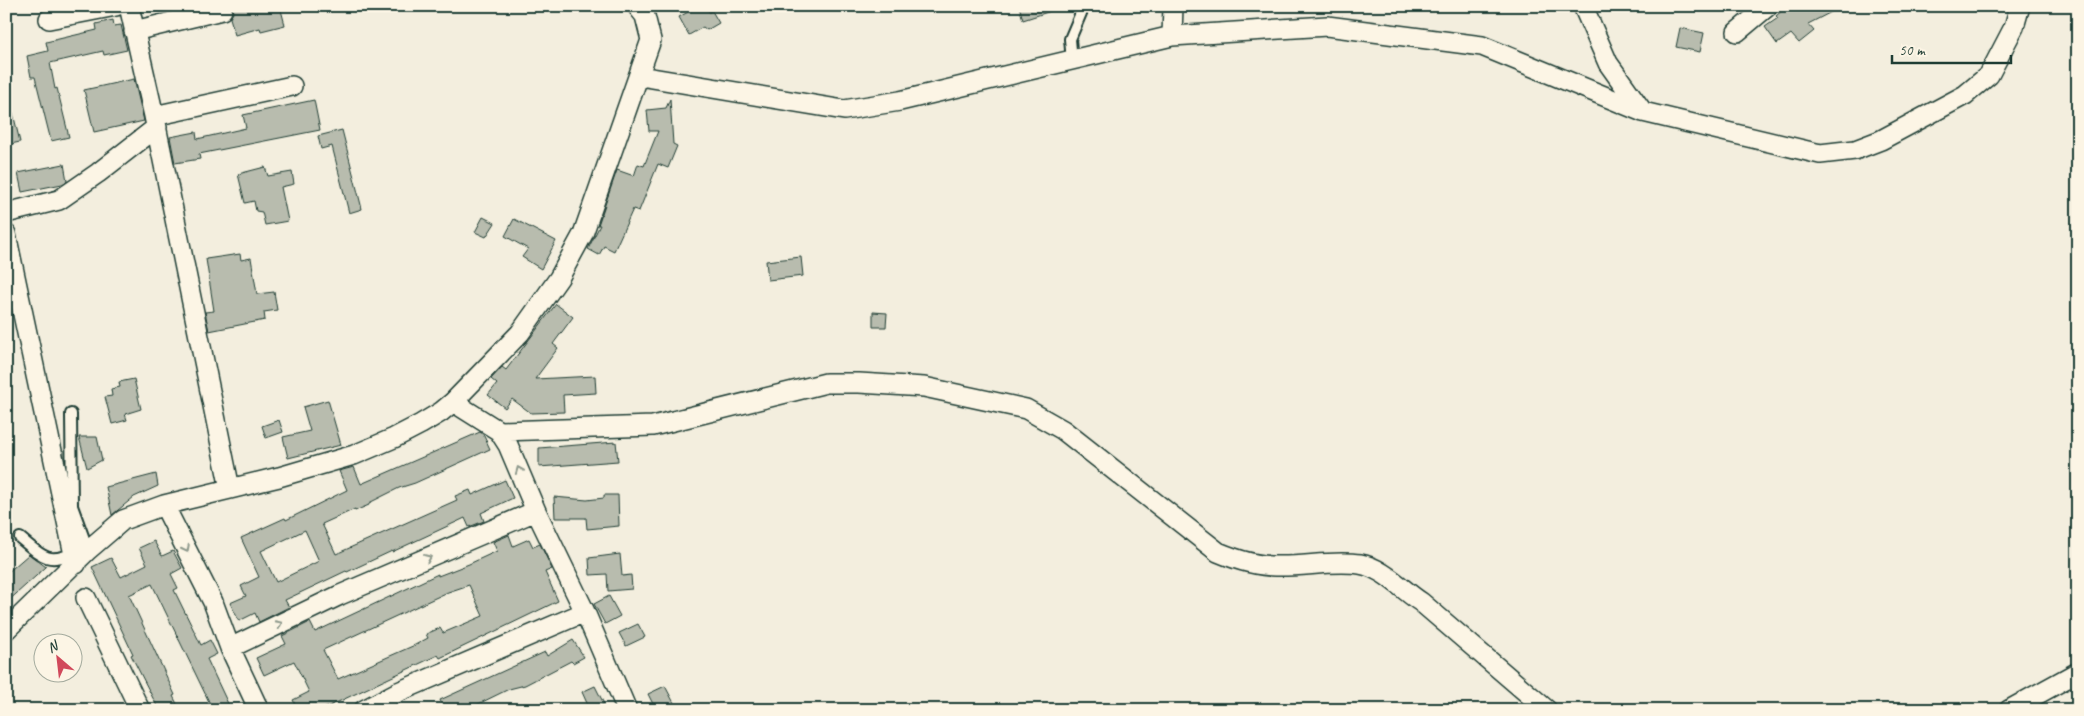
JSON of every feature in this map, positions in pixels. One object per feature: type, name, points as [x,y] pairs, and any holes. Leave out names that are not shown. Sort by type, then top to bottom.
[{"type":"street","points":[[49,18],[116,6]]},
{"type":"street","points":[[129,6],[156,121],[230,488]]},
{"type":"street","points":[[6,630],[79,556],[124,520],[164,505],[354,455],[421,424],[453,402],[520,332],[559,278],[583,234],[628,104],[640,76],[651,40],[645,16],[637,6]]},
{"type":"street","points":[[1172,36],[1173,6]]},
{"type":"street","points":[[1583,6],[1608,63],[1643,112]]},
{"type":"street","points":[[1737,32],[1768,6]]},
{"type":"street","points":[[640,76],[844,110],[900,101],[1172,36],[1327,26],[1482,46],[1643,112],[1820,154],[1855,150],[1881,140],[1965,95],[1989,76],[2014,26],[2020,6]]},
{"type":"street","points":[[134,31],[222,10]]},
{"type":"street","points":[[6,213],[59,200],[98,174],[156,121],[292,86]]},
{"type":"street","points":[[6,234],[79,556]]},
{"type":"street","points":[[500,431],[653,426],[826,383],[924,387],[1026,409],[1063,430],[1218,552],[1240,562],[1276,566],[1362,564],[1386,575],[1404,591],[1421,602],[1547,710]]},
{"type":"street","points":[[453,402],[500,431],[508,445],[536,511],[585,612],[627,710]]},
{"type":"street","points":[[164,505],[213,602],[230,648],[259,710]]},
{"type":"street","points":[[230,648],[340,595],[536,511]]},
{"type":"street","points":[[86,598],[140,710]]},
{"type":"street","points":[[364,710],[398,692],[585,612]]},
{"type":"street","points":[[2009,710],[2078,672]]},
{"type":"lane","points":[[1072,61],[1070,39],[1084,6]]},
{"type":"lane","points":[[20,538],[44,558],[79,556],[72,506],[71,414]]},
{"type":"building","points":[[232,6],[280,6],[285,25],[261,31],[260,28],[235,35],[230,18],[233,13]]},
{"type":"building","points":[[699,6],[706,6],[709,12],[712,11],[719,23],[707,30],[703,27],[689,35],[679,17]]},
{"type":"building","points":[[1019,6],[1057,6],[1057,9],[1023,20]]},
{"type":"building","points":[[1787,6],[1843,6],[1808,24],[1814,31],[1799,43],[1791,34],[1777,44],[1765,27],[1778,18],[1776,16]]},
{"type":"building","points":[[113,20],[114,26],[121,25],[127,50],[104,55],[103,51],[50,63],[55,89],[57,88],[69,137],[51,141],[35,77],[31,77],[27,56],[48,51],[46,42],[97,30],[96,24]]},
{"type":"building","points":[[1680,28],[1704,33],[1700,52],[1676,47]]},
{"type":"building","points":[[134,79],[144,121],[94,132],[84,90]]},
{"type":"building","points":[[670,99],[673,144],[677,146],[668,168],[658,164],[639,211],[633,209],[614,251],[604,246],[599,255],[588,249],[600,225],[598,225],[617,170],[634,176],[638,164],[644,166],[658,131],[649,131],[647,110],[666,108]]},
{"type":"building","points":[[314,100],[320,130],[199,154],[200,159],[175,163],[170,137],[196,132],[197,139],[246,128],[243,115]]},
{"type":"building","points":[[11,105],[20,142],[6,145],[6,106]]},
{"type":"building","points":[[342,130],[362,209],[349,213],[332,146],[321,149],[318,136]]},
{"type":"building","points":[[64,164],[67,181],[62,184],[22,192],[18,173]]},
{"type":"building","points":[[265,167],[268,176],[292,172],[294,184],[281,187],[288,221],[265,225],[262,212],[256,211],[254,201],[245,203],[238,174]]},
{"type":"building","points":[[483,217],[495,223],[486,237],[475,232]]},
{"type":"building","points":[[514,219],[556,241],[541,269],[522,257],[528,249],[505,236]]},
{"type":"building","points":[[240,254],[241,260],[251,258],[257,294],[274,292],[277,310],[264,312],[265,320],[209,331],[205,312],[214,311],[206,259]]},
{"type":"building","points":[[801,257],[803,276],[768,280],[766,261]]},
{"type":"building","points":[[556,304],[573,317],[553,344],[558,348],[535,379],[595,376],[596,393],[563,395],[564,412],[531,413],[512,399],[505,408],[488,395],[497,384],[491,379],[502,367],[506,370]]},
{"type":"building","points":[[873,312],[887,313],[886,327],[873,327]]},
{"type":"building","points":[[134,379],[141,409],[125,414],[127,420],[112,424],[105,397],[112,396],[111,389],[120,387],[119,382]]},
{"type":"building","points":[[328,400],[341,445],[288,458],[283,437],[310,431],[303,407]]},
{"type":"building","points":[[279,420],[283,432],[266,438],[262,426]]},
{"type":"building","points":[[480,432],[483,434],[490,449],[415,483],[399,488],[369,503],[369,505],[355,511],[355,509],[322,524],[336,554],[457,500],[455,496],[470,490],[472,495],[505,480],[513,498],[481,513],[484,521],[469,527],[465,518],[285,600],[289,607],[259,622],[255,613],[239,621],[230,603],[246,596],[241,586],[259,577],[241,538],[285,518],[286,520],[347,490],[339,471],[354,467],[361,484]],"holes":[[[305,530],[319,561],[276,582],[261,551]]]},
{"type":"building","points":[[79,437],[97,437],[102,460],[87,468]]},
{"type":"building","points":[[616,442],[618,461],[539,467],[539,448]]},
{"type":"building","points":[[156,474],[158,486],[134,497],[112,515],[106,487]]},
{"type":"building","points":[[604,495],[618,495],[619,526],[587,529],[586,518],[555,518],[554,497],[587,500],[604,498]]},
{"type":"building","points":[[509,535],[513,546],[529,539],[533,547],[540,544],[552,569],[545,572],[558,601],[440,658],[438,655],[321,710],[298,710],[293,700],[309,692],[294,661],[264,675],[256,658],[286,644],[282,636],[310,622],[315,632],[438,574],[438,576],[469,564],[497,551],[493,542]],"holes":[[[469,585],[483,616],[443,633],[440,628],[426,634],[428,638],[415,645],[338,679],[323,650],[448,592]]]},
{"type":"building","points":[[154,541],[162,556],[173,551],[182,568],[171,574],[178,588],[174,590],[201,645],[210,640],[217,654],[207,659],[231,710],[213,710],[152,584],[129,595],[175,695],[173,696],[180,710],[159,710],[131,655],[133,654],[92,567],[111,558],[121,577],[147,564],[139,548]]},
{"type":"building","points":[[29,554],[46,567],[6,603],[6,574]]},
{"type":"building","points":[[620,554],[622,576],[631,575],[632,589],[608,591],[607,574],[590,575],[589,558]]},
{"type":"building","points":[[609,596],[620,616],[605,624],[594,604]]},
{"type":"building","points":[[638,624],[645,637],[626,646],[619,633]]},
{"type":"building","points":[[573,640],[584,657],[573,663],[571,661],[525,685],[509,689],[466,710],[444,710],[440,700],[545,652],[547,656]]},
{"type":"building","points":[[595,686],[604,704],[590,710],[582,692]]},
{"type":"building","points":[[665,686],[677,710],[656,710],[648,694]]}]
